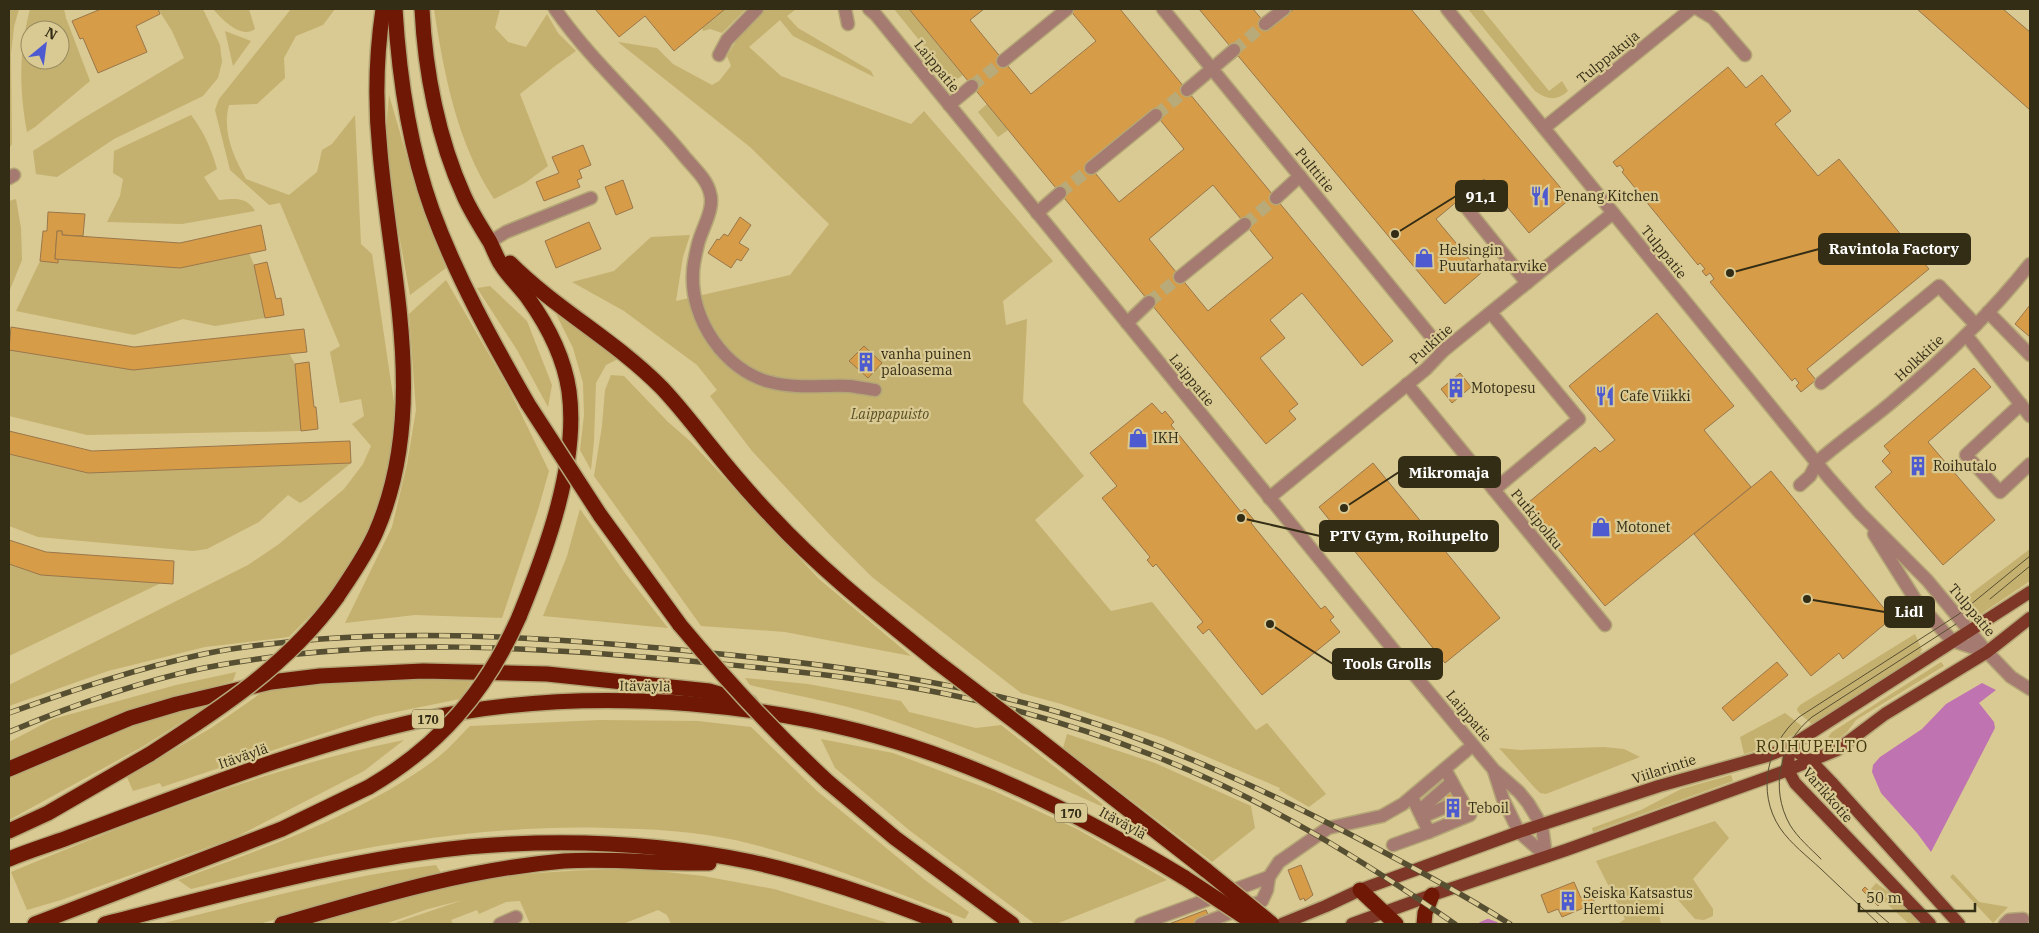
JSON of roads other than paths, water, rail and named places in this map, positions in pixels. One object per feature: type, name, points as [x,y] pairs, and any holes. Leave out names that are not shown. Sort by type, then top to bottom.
[{"type":"highway","points":[[13,829],[48,813],[150,754],[214,713],[271,669],[307,634],[337,596],[375,533],[385,508],[399,450],[404,408],[404,362],[380,152],[376,93],[383,9]]},
{"type":"highway","points":[[395,9],[403,90],[414,145],[432,208],[469,298],[528,404],[600,515],[680,624],[746,701],[828,782],[896,838],[1012,924]]},
{"type":"highway","points":[[35,924],[282,829],[369,787],[397,771],[426,748],[467,707],[499,658],[520,617],[537,574],[559,500],[571,418],[569,390],[555,343],[527,297],[502,266],[464,195],[445,146],[430,82],[422,9]]},
{"type":"highway","points":[[490,242],[546,296],[625,354],[650,376],[773,519],[829,573],[937,662],[1207,871],[1272,924]]},
{"type":"highway","points":[[9,769],[130,718],[177,704],[271,682],[320,676],[423,671],[547,674],[709,692],[809,720]]},
{"type":"highway","name":"Itäväylä","points":[[9,859],[142,809],[296,755],[354,737],[422,720],[548,703],[641,701],[742,710],[809,720],[884,738],[951,760],[1028,792],[1126,843],[1185,878],[1255,924]]},
{"type":"highway","points":[[105,924],[344,867],[455,848],[564,842],[633,845],[750,862],[845,887],[945,924]]},
{"type":"highway","points":[[282,924],[398,890],[453,877],[516,866],[566,861],[674,864],[750,862]]},
{"type":"highway","points":[[1360,890],[1396,924]]},
{"type":"highway","points":[[1424,924],[1425,913],[1432,895]]},
{"type":"main road","name":"Viilarintie","points":[[1282,924],[1360,890],[1519,832],[1659,786],[1768,756],[1790,747],[2030,592]]},
{"type":"main road","points":[[1352,924],[1788,770],[1837,750],[1886,714],[1987,652],[2030,618]]},
{"type":"main road","name":"Varikkotie","points":[[1930,924],[1795,783],[1788,770],[1790,747],[1811,761],[1885,839],[1959,924]]},
{"type":"street","points":[[555,9],[571,32],[674,144],[703,180],[710,193],[711,206],[698,244],[693,273],[693,294],[699,314],[710,336],[723,352],[743,369],[754,376],[770,382],[798,386],[850,386],[875,390]]},
{"type":"street","points":[[719,55],[727,40],[757,9]]},
{"type":"street","points":[[845,9],[848,24]]},
{"type":"street","name":"Laippatie","points":[[869,9],[1494,770],[1521,794],[1542,826],[1546,856]]},
{"type":"street","points":[[1003,61],[1067,9]]},
{"type":"street","name":"Pulttitie","points":[[1163,9],[1443,351]]},
{"type":"street","points":[[1265,24],[1284,9]]},
{"type":"street","name":"Tulppatie","points":[[1447,9],[1817,462],[1860,513],[1927,580],[1987,652]]},
{"type":"street","name":"Tulppakuja","points":[[1544,128],[1691,9]]},
{"type":"street","points":[[1698,9],[1713,18],[1746,54]]},
{"type":"street","points":[[1187,90],[1234,50]]},
{"type":"street","points":[[949,105],[972,86]]},
{"type":"street","points":[[1091,168],[1156,115]]},
{"type":"street","points":[[1276,198],[1300,176]]},
{"type":"street","points":[[1037,213],[1060,194]]},
{"type":"street","points":[[490,242],[506,232],[591,198]]},
{"type":"street","points":[[1465,206],[1527,283]]},
{"type":"street","name":"Putkitie","points":[[1269,498],[1426,369],[1443,351],[1613,213]]},
{"type":"street","points":[[1180,277],[1245,224]]},
{"type":"street","name":"Holkkitie","points":[[1800,486],[1810,476],[1817,462],[1890,404],[1966,335],[2030,264]]},
{"type":"street","points":[[1821,383],[1940,286],[1976,325]]},
{"type":"street","points":[[1127,323],[1149,302]]},
{"type":"street","points":[[1988,312],[2030,355]]},
{"type":"street","points":[[1490,313],[1579,419],[1494,490]]},
{"type":"street","points":[[1966,335],[2030,416]]},
{"type":"street","name":"Putkipolku","points":[[1407,384],[1606,626]]},
{"type":"street","points":[[2021,404],[1966,454],[2000,492],[2030,464]]},
{"type":"street","name":"Tulppatie","points":[[1860,513],[1915,599],[1953,641],[1987,652]]},
{"type":"street","points":[[1987,652],[2011,677],[2030,688]]},
{"type":"street","points":[[1201,924],[1262,901],[1267,890],[1269,877],[1279,862],[1328,828],[1382,816],[1412,797],[1474,745]]},
{"type":"street","points":[[1393,845],[1470,815],[1445,769]]},
{"type":"street","name":"Laippatie","points":[[1494,770],[1503,799],[1519,832],[1546,856]]},
{"type":"street","points":[[1420,814],[1452,782]]},
{"type":"street","points":[[1412,797],[1429,832]]},
{"type":"street","points":[[1420,814],[1462,800]]},
{"type":"street","points":[[1141,924],[1269,877]]},
{"type":"street","points":[[500,924],[516,917]]},
{"type":"street","points":[[2005,924],[2009,920],[2025,918]]},
{"type":"waterway","points":[[1481,924],[1488,921],[1496,924]]},
{"type":"tunnel","points":[[1234,50],[1265,24]]},
{"type":"tunnel","points":[[972,86],[1003,61]]},
{"type":"tunnel","points":[[1156,115],[1187,90]]},
{"type":"tunnel","points":[[1060,193],[1091,168]]},
{"type":"tunnel","points":[[1245,224],[1276,198]]},
{"type":"tunnel","points":[[1149,302],[1180,277]]},
{"type":"tram line","points":[[1879,924],[1794,845],[1780,828],[1768,799],[1768,769],[1773,754],[1788,728],[1799,717],[1959,614],[2030,556]]},
{"type":"tram line","points":[[1990,599],[2030,566]]},
{"type":"tram line","points":[[1821,859],[1804,843],[1790,825],[1780,796],[1779,781],[1781,767],[1785,753],[1792,740],[1812,717],[1956,624]]},
{"type":"tram line","points":[[1875,911],[1890,924]]},
{"type":"railway","points":[[9,713],[106,680],[204,654],[278,643],[321,639],[448,636],[575,641],[659,648],[851,669],[993,695],[1081,719],[1163,748],[1203,764],[1321,819],[1473,901],[1510,924]]},
{"type":"railway","points":[[9,732],[56,713],[154,680],[204,668],[330,651],[458,647],[585,652],[746,666],[848,678],[916,688],[1005,707],[1071,726],[1157,757],[1274,811],[1384,876],[1455,924]]},
{"type":"place","name":"Penang Kitchen","points":[[1540,196]]},
{"type":"place","name":"91,1","points":[[1395,234]]},
{"type":"place","name":"Helsingin Puutarhatarvike","points":[[1424,258]]},
{"type":"place","name":"Ravintola Factory","points":[[1730,273]]},
{"type":"place","name":"vanha puinen paloasema","points":[[866,362]]},
{"type":"place","name":"Motopesu","points":[[1456,388]]},
{"type":"place","name":"Cafe Viikki","points":[[1605,396]]},
{"type":"place","name":"IKH","points":[[1138,438]]},
{"type":"place","name":"Roihutalo","points":[[1918,466]]},
{"type":"place","name":"Mikromaja","points":[[1344,508]]},
{"type":"place","name":"PTV Gym, Roihupelto","points":[[1241,518]]},
{"type":"place","name":"Motonet","points":[[1601,527]]},
{"type":"place","name":"Lidl","points":[[1807,599]]},
{"type":"place","name":"Tools Grolls","points":[[1270,624]]},
{"type":"place","name":"Teboil","points":[[1453,808]]},
{"type":"place","name":"Seiska Katsastus Herttoniemi","points":[[1568,901]]},
{"type":"district","name":"ROIHUPELTO","points":[[1812,746]]},
{"type":"park label","name":"Laippapuisto","points":[[890,414]]}]
